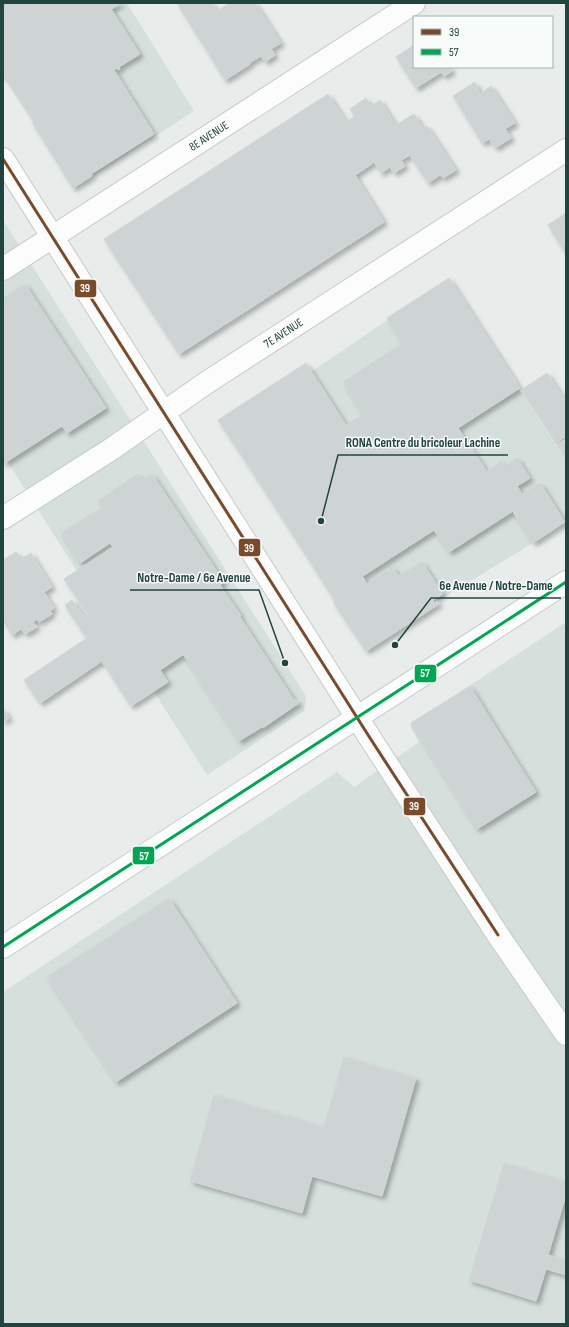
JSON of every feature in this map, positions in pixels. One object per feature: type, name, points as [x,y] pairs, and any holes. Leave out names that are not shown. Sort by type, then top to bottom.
[{"type":"street","name":"8E AVENUE","points":[[3,269],[414,3]]},
{"type":"street","name":"7E AVENUE","points":[[3,518],[110,450],[206,383],[566,150]]},
{"type":"street","points":[[3,159],[357,717],[498,935],[566,1034]]},
{"type":"street","points":[[3,946],[566,582]]},
{"type":"shaded area","points":[[3,3],[127,3],[194,111],[77,187],[3,76]]},
{"type":"shaded area","points":[[3,220],[306,696],[304,711],[207,775],[3,455]]},
{"type":"shaded area","points":[[446,280],[566,462],[566,523],[367,644],[226,430]]},
{"type":"shaded area","points":[[566,622],[566,1324],[3,1324],[3,992],[337,772],[354,787],[419,742],[410,725]]},
{"type":"building","points":[[3,3],[121,3],[3,77]]},
{"type":"building","points":[[177,3],[212,3],[250,64],[225,80]]},
{"type":"building","points":[[230,3],[255,3],[281,43],[271,49],[275,55],[265,62],[261,56],[249,63],[217,11]]},
{"type":"building","points":[[111,9],[140,54],[119,67],[120,69],[118,70],[117,68],[34,121],[5,76]]},
{"type":"building","points":[[413,46],[413,68],[450,68],[452,71],[444,76],[441,72],[416,88],[396,57]]},
{"type":"building","points":[[114,70],[154,134],[91,174],[92,176],[73,188],[32,122]]},
{"type":"building","points":[[475,82],[480,94],[491,86],[515,123],[505,129],[511,138],[495,148],[489,139],[482,143],[453,96]]},
{"type":"building","points":[[328,94],[373,163],[355,175],[384,222],[179,354],[104,239]]},
{"type":"building","points":[[366,98],[371,106],[380,100],[397,127],[393,129],[410,155],[401,160],[405,166],[394,173],[390,167],[381,173],[346,122],[355,116],[350,109]]},
{"type":"building","points":[[414,114],[423,128],[427,126],[456,170],[443,178],[440,175],[428,183],[393,129],[397,127],[396,125]]},
{"type":"building","points":[[566,213],[566,254],[548,225]]},
{"type":"building","points":[[449,278],[520,388],[458,428],[513,511],[449,552],[434,530],[332,596],[259,482],[363,414],[343,382],[403,343],[387,318]]},
{"type":"building","points":[[25,284],[106,408],[67,433],[62,426],[3,464],[3,298]]},
{"type":"building","points":[[306,363],[346,425],[259,482],[218,420]]},
{"type":"building","points":[[547,373],[566,402],[566,436],[556,443],[521,390]]},
{"type":"building","points":[[566,439],[566,459],[557,445]]},
{"type":"building","points":[[517,458],[530,478],[517,486],[522,494],[540,483],[565,522],[533,543],[487,471],[502,461],[505,467]]},
{"type":"building","points":[[137,474],[142,480],[152,474],[224,582],[105,660],[106,661],[103,663],[65,605],[72,600],[85,619],[89,616],[64,579],[113,547],[110,543],[80,563],[61,533],[102,507],[98,501]]},
{"type":"building","points":[[16,552],[21,559],[31,553],[52,587],[44,592],[54,608],[50,611],[52,614],[39,622],[37,619],[33,622],[37,627],[25,634],[21,629],[12,635],[3,620],[3,560]]},
{"type":"building","points":[[422,562],[443,594],[433,600],[434,603],[437,601],[439,604],[366,651],[333,602],[335,601],[332,596],[362,576],[367,584],[393,567],[398,576]]},
{"type":"building","points":[[220,585],[241,616],[160,670],[168,682],[131,706],[103,663],[106,661],[105,660]]},
{"type":"building","points":[[240,617],[294,700],[298,701],[299,703],[264,727],[239,741],[183,654]]},
{"type":"building","points":[[87,638],[102,661],[40,703],[24,680]]},
{"type":"building","points":[[470,686],[504,741],[445,778],[411,723]]},
{"type":"building","points":[[3,708],[9,718],[3,722]]},
{"type":"building","points":[[504,741],[536,792],[477,829],[445,778]]},
{"type":"building","points":[[169,898],[237,1003],[116,1082],[47,977]]},
{"type":"building","points":[[344,1057],[416,1078],[382,1196],[312,1176],[302,1213],[190,1181],[214,1095],[324,1127]]},
{"type":"building","points":[[504,1163],[566,1182],[566,1195],[548,1255],[566,1260],[566,1275],[546,1269],[536,1301],[469,1280]]},
{"type":"transit line","name":"39","points":[[3,159],[370,738],[498,935]]},
{"type":"transit line","name":"57","points":[[3,947],[566,582]]},
{"type":"place","name":"RONA Centre du bricoleur Lachine","points":[[321,521]]},
{"type":"place","name":"6e Avenue / Notre-Dame","points":[[395,645]]},
{"type":"place","name":"Notre-Dame / 6e Avenue","points":[[285,663]]}]
